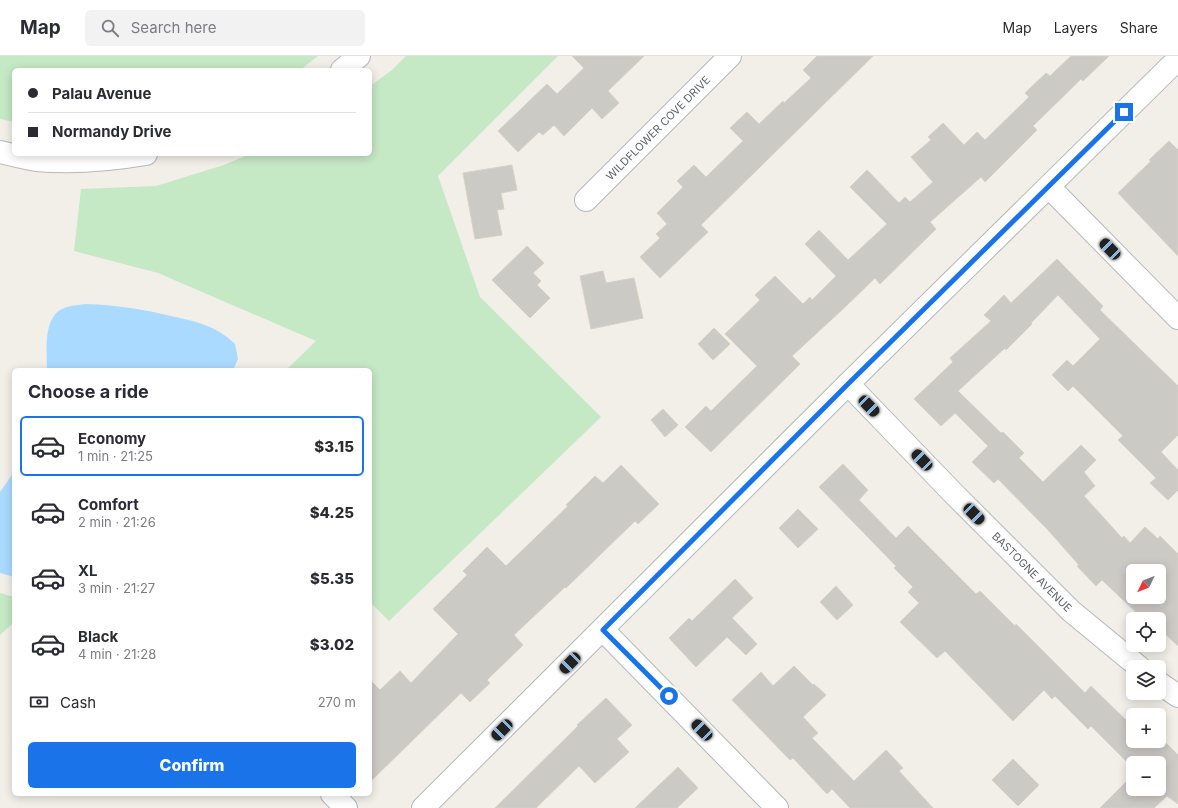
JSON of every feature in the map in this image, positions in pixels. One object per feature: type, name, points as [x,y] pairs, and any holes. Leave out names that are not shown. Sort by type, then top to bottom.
[{"type":"street","points":[[344,68],[359,56]]},
{"type":"street","name":"WILDFLOWER COVE DRIVE","points":[[586,200],[730,56]]},
{"type":"street","points":[[423,808],[848,384],[1178,59]]},
{"type":"street","points":[[0,152],[12,155]]},
{"type":"street","points":[[18,156],[36,160],[114,159],[133,156]]},
{"type":"street","points":[[1049,187],[1178,318]]},
{"type":"street","name":"BASTOGNE AVENUE","points":[[848,384],[953,493],[1071,611],[1130,660]]},
{"type":"street","points":[[603,630],[777,808]]},
{"type":"street","points":[[1166,688],[1178,696]]},
{"type":"street","points":[[334,796],[346,808]]},
{"type":"green space","points":[[0,56],[318,56],[303,68],[12,68],[12,122],[0,119]]},
{"type":"green space","points":[[406,56],[558,56],[438,176],[480,297],[601,417],[389,621],[372,604],[372,368],[288,368],[316,341],[158,273],[74,251],[81,189],[156,186],[224,165],[245,156],[372,156],[372,85],[392,70]]},
{"type":"green space","points":[[0,593],[12,596],[12,624],[0,635]]},
{"type":"water","points":[[74,305],[108,305],[139,309],[205,325],[221,333],[235,344],[238,359],[234,368],[47,368],[48,333],[53,317],[59,311]]},
{"type":"water","points":[[12,475],[12,576],[0,573],[0,492]]},
{"type":"building","points":[[572,56],[644,56],[608,91],[619,103],[602,119],[592,108],[564,136],[554,125],[543,135],[539,132],[518,152],[498,131],[547,84],[557,94],[584,68]]},
{"type":"building","points":[[817,56],[873,56],[701,225],[708,232],[660,278],[640,257],[660,238],[656,234],[667,224],[657,213],[683,187],[677,181],[694,165],[706,177],[743,141],[730,128],[747,112],[759,124],[783,101],[784,103],[811,78],[803,70]]},
{"type":"building","points":[[1071,56],[1109,56],[1083,81],[1081,79],[1033,126],[1037,130],[985,182],[981,177],[930,222],[936,229],[880,284],[875,278],[792,356],[800,364],[711,452],[685,427],[706,406],[711,411],[757,366],[725,334],[760,300],[755,295],[775,276],[803,304],[810,297],[812,300],[836,276],[805,244],[819,230],[848,260],[887,224],[850,187],[867,170],[899,203],[905,197],[910,202],[933,182],[911,157],[931,140],[928,137],[943,123],[964,145],[977,132],[985,140],[1029,97],[1025,93],[1046,73],[1050,76]]},
{"type":"building","points":[[1169,141],[1178,150],[1178,256],[1118,193]]},
{"type":"building","points":[[512,165],[517,190],[501,193],[504,209],[497,210],[502,235],[475,239],[463,173]]},
{"type":"building","points":[[527,246],[544,263],[533,273],[541,281],[537,285],[550,298],[530,318],[492,280]]},
{"type":"building","points":[[1057,259],[1103,306],[1100,310],[1178,386],[1178,435],[1161,452],[1178,470],[1178,490],[1168,500],[1150,483],[1156,478],[1118,440],[1123,436],[1073,386],[1068,391],[1052,375],[1067,360],[1073,366],[1100,339],[1058,295],[1006,350],[1005,348],[958,391],[1024,453],[1019,458],[1043,482],[1081,445],[1096,460],[1084,472],[1095,486],[1084,496],[1122,538],[1124,536],[1130,543],[1145,527],[1158,539],[1160,536],[1178,554],[1178,646],[1166,635],[1166,612],[1136,612],[1127,604],[1166,604],[1166,564],[1126,564],[1126,603],[1102,580],[1096,586],[1077,566],[1079,565],[1048,530],[998,479],[994,483],[972,462],[988,446],[955,413],[941,426],[914,399],[953,362],[950,358],[991,321],[984,315],[1004,295],[1011,303]]},
{"type":"building","points":[[603,271],[606,283],[634,278],[643,318],[591,329],[580,276]]},
{"type":"building","points":[[714,328],[730,344],[713,360],[698,344]]},
{"type":"building","points":[[663,409],[678,425],[665,437],[651,420]]},
{"type":"building","points":[[843,464],[868,490],[859,500],[896,538],[908,526],[976,594],[980,591],[1015,626],[1016,624],[1085,693],[1091,686],[1126,720],[1126,748],[1166,748],[1166,743],[1178,755],[1178,804],[1167,796],[1154,808],[1100,808],[1126,782],[1126,796],[1166,796],[1166,756],[1126,756],[1126,761],[1091,726],[1088,729],[1055,696],[1052,699],[1044,690],[1013,721],[945,651],[937,658],[900,622],[919,603],[908,592],[913,587],[894,568],[896,566],[819,487]]},
{"type":"building","points":[[621,465],[659,504],[638,524],[635,521],[566,588],[565,587],[514,635],[523,645],[487,680],[490,683],[470,702],[461,693],[372,780],[372,682],[380,690],[400,671],[411,683],[458,634],[433,609],[467,575],[463,571],[487,547],[506,566],[568,506],[566,505],[595,476],[603,483]]},
{"type":"building","points":[[798,509],[818,529],[798,548],[779,528]]},
{"type":"building","points":[[735,579],[753,598],[732,618],[757,644],[746,655],[727,637],[696,667],[669,638],[689,618],[692,621]]},
{"type":"building","points":[[836,586],[853,605],[837,620],[820,602]]},
{"type":"building","points":[[794,666],[813,685],[814,684],[826,695],[803,717],[818,733],[812,738],[854,781],[886,750],[903,768],[899,771],[933,808],[850,808],[832,789],[827,794],[793,758],[790,760],[732,700],[761,672],[773,686]]},
{"type":"building","points":[[606,698],[632,725],[617,739],[629,752],[595,783],[579,766],[536,808],[495,808],[578,726],[577,725]]},
{"type":"building","points":[[1013,759],[1039,785],[1018,806],[992,780]]},
{"type":"building","points":[[678,767],[698,788],[677,808],[635,808]]},
{"type":"route","points":[[669,696],[603,630],[848,384],[1124,112]]}]
